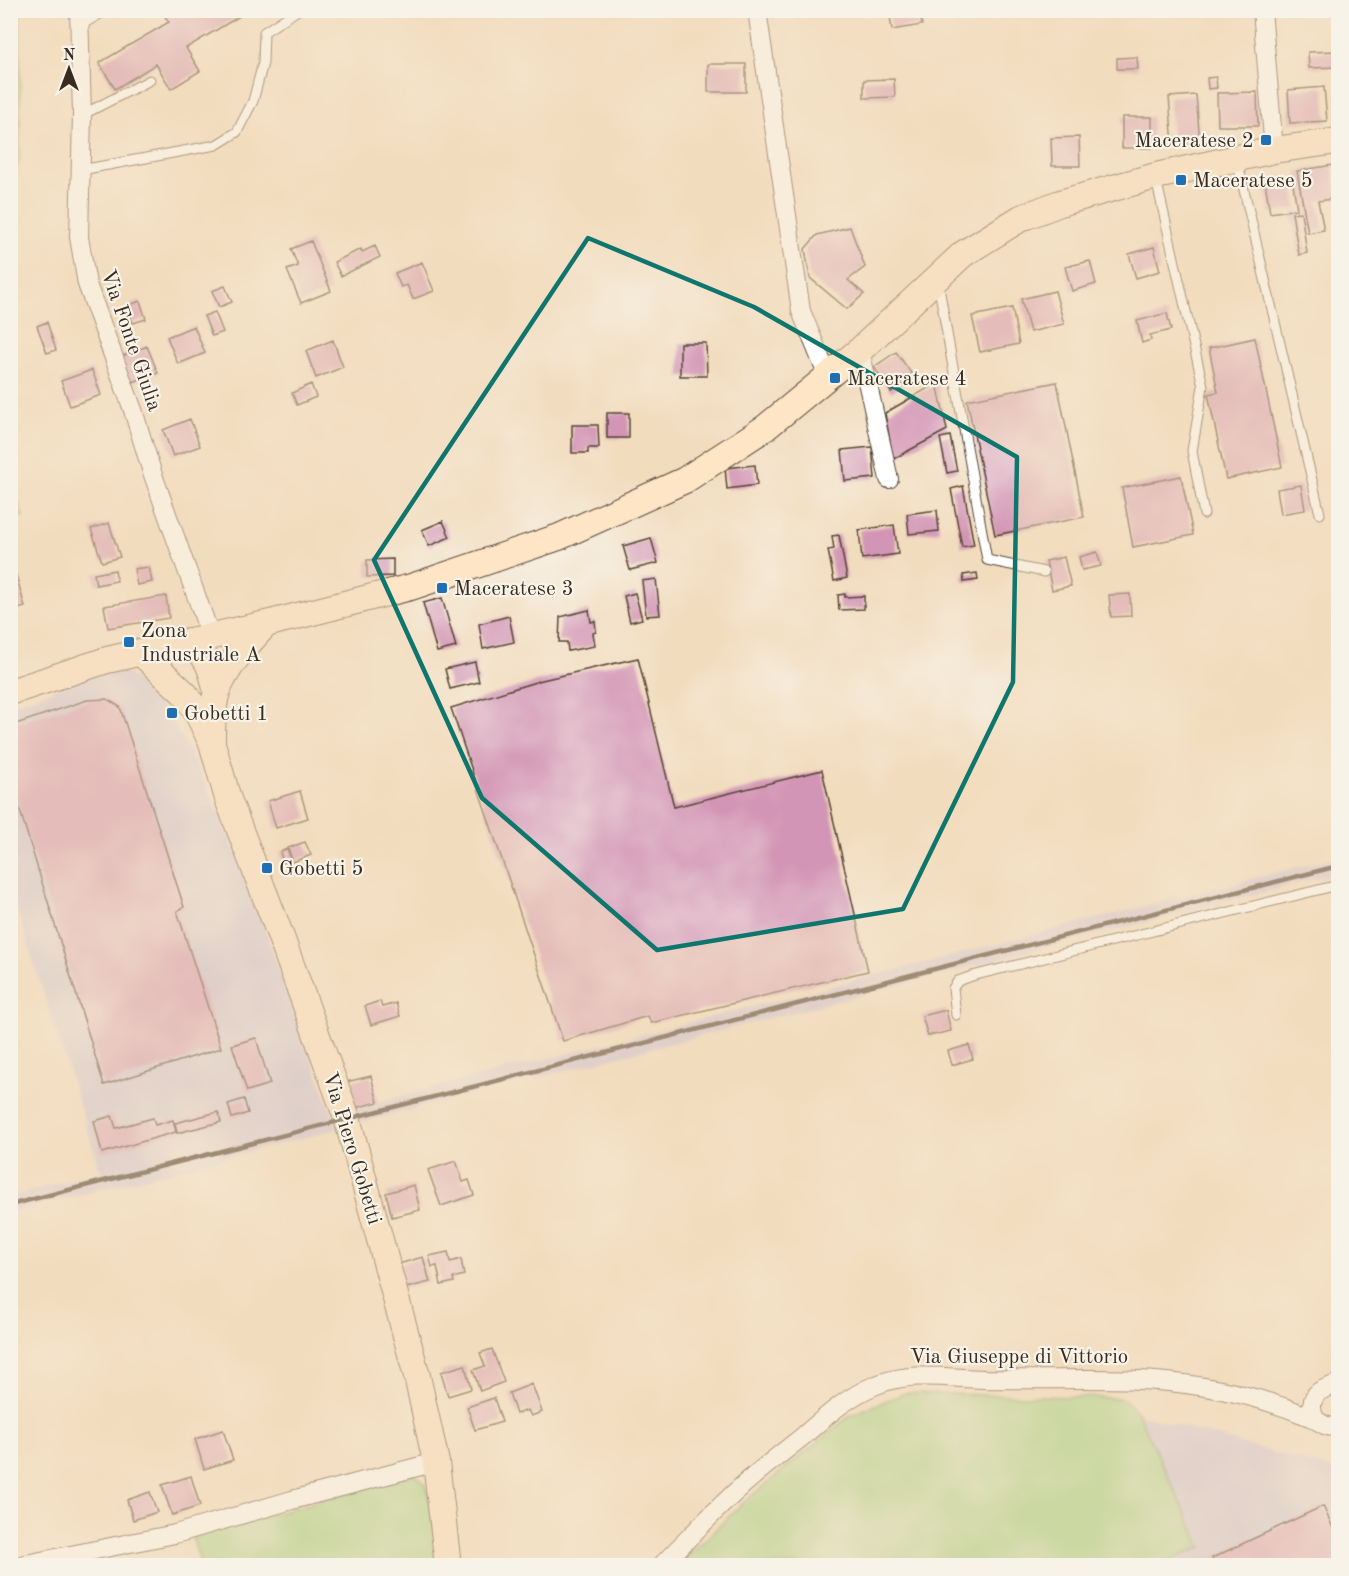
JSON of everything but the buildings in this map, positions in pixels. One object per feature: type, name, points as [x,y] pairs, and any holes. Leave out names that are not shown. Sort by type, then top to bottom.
[{"type":"main road","points":[[10,692],[107,660],[266,624],[411,587],[559,537],[685,480],[765,428],[861,350],[963,254],[1021,218],[1060,203],[1156,177],[1274,150],[1338,141]]},
{"type":"main road","points":[[212,743],[212,723],[217,693],[231,664],[266,624]]},
{"type":"main road","points":[[199,639],[199,649],[213,671],[217,693]]},
{"type":"main road","points":[[186,695],[182,666],[184,652],[199,639]]},
{"type":"main road","points":[[139,652],[186,695],[212,743]]},
{"type":"main road","name":"Via Piero Gobetti","points":[[212,743],[228,799],[349,1125],[417,1376],[436,1462],[448,1566]]},
{"type":"street","points":[[757,10],[801,312],[828,377]]},
{"type":"street","points":[[1262,10],[1274,150]]},
{"type":"street","name":"Via Fonte Giulia","points":[[79,18],[82,115],[79,237],[87,284],[207,626],[199,639]]},
{"type":"street","points":[[861,350],[889,479]]},
{"type":"street","name":"Via Giuseppe di Vittorio","points":[[661,1566],[742,1486],[832,1411],[875,1385],[897,1378],[918,1376],[1163,1381],[1235,1392],[1288,1408],[1326,1426],[1338,1426]]},
{"type":"street","name":"Via Giuseppe di Vittorio","points":[[1262,1400],[1314,1398],[1322,1390],[1336,1386]]},
{"type":"street","points":[[1314,1398],[1312,1409],[1316,1420]]},
{"type":"street","points":[[16,1566],[176,1534],[292,1500],[436,1462]]},
{"type":"lane","points":[[79,18],[107,10]]},
{"type":"lane","points":[[81,170],[216,146],[237,132],[253,101],[263,63],[264,32],[298,10]]},
{"type":"lane","points":[[82,115],[150,80]]},
{"type":"lane","points":[[1237,158],[1320,514]]},
{"type":"lane","points":[[1156,177],[1203,386],[1192,451],[1204,514]]},
{"type":"lane","points":[[937,276],[987,560],[1044,572]]},
{"type":"lane","points":[[956,1015],[953,988],[958,981],[972,976],[1338,885]]},
{"type":"highlighted area","points":[[588,238],[754,307],[1017,457],[1013,682],[903,909],[657,950],[482,798],[374,560]]},
{"type":"shaded area","points":[[112,668],[129,675],[151,690],[171,718],[197,765],[239,860],[338,1129],[11,1212],[11,1196],[101,1172],[11,892],[11,705]]},
{"type":"shaded area","points":[[1338,857],[1338,873],[359,1123],[355,1108]]},
{"type":"shaded area","points":[[1138,1414],[1338,1471],[1338,1565],[1157,1565],[1201,1546]]},
{"type":"green space","points":[[11,10],[20,11],[20,158],[11,185]]},
{"type":"green space","points":[[10,481],[23,516],[11,520],[10,520]]},
{"type":"green space","points":[[905,1393],[1120,1398],[1138,1414],[1202,1547],[1157,1566],[679,1565],[744,1502],[851,1415]]},
{"type":"green space","points":[[413,1474],[420,1478],[428,1490],[440,1565],[201,1565],[192,1537]]},
{"type":"railway","points":[[10,1205],[1338,866]]},
{"type":"place","name":"Maceratese 2","points":[[1266,140]]},
{"type":"place","name":"Maceratese 5","points":[[1181,180]]},
{"type":"place","name":"Maceratese 4","points":[[835,378]]},
{"type":"place","name":"Maceratese 3","points":[[442,588]]},
{"type":"place","name":"Zona Industriale A","points":[[129,642]]},
{"type":"place","name":"Gobetti 1","points":[[172,713]]},
{"type":"place","name":"Gobetti 5","points":[[267,868]]}]
